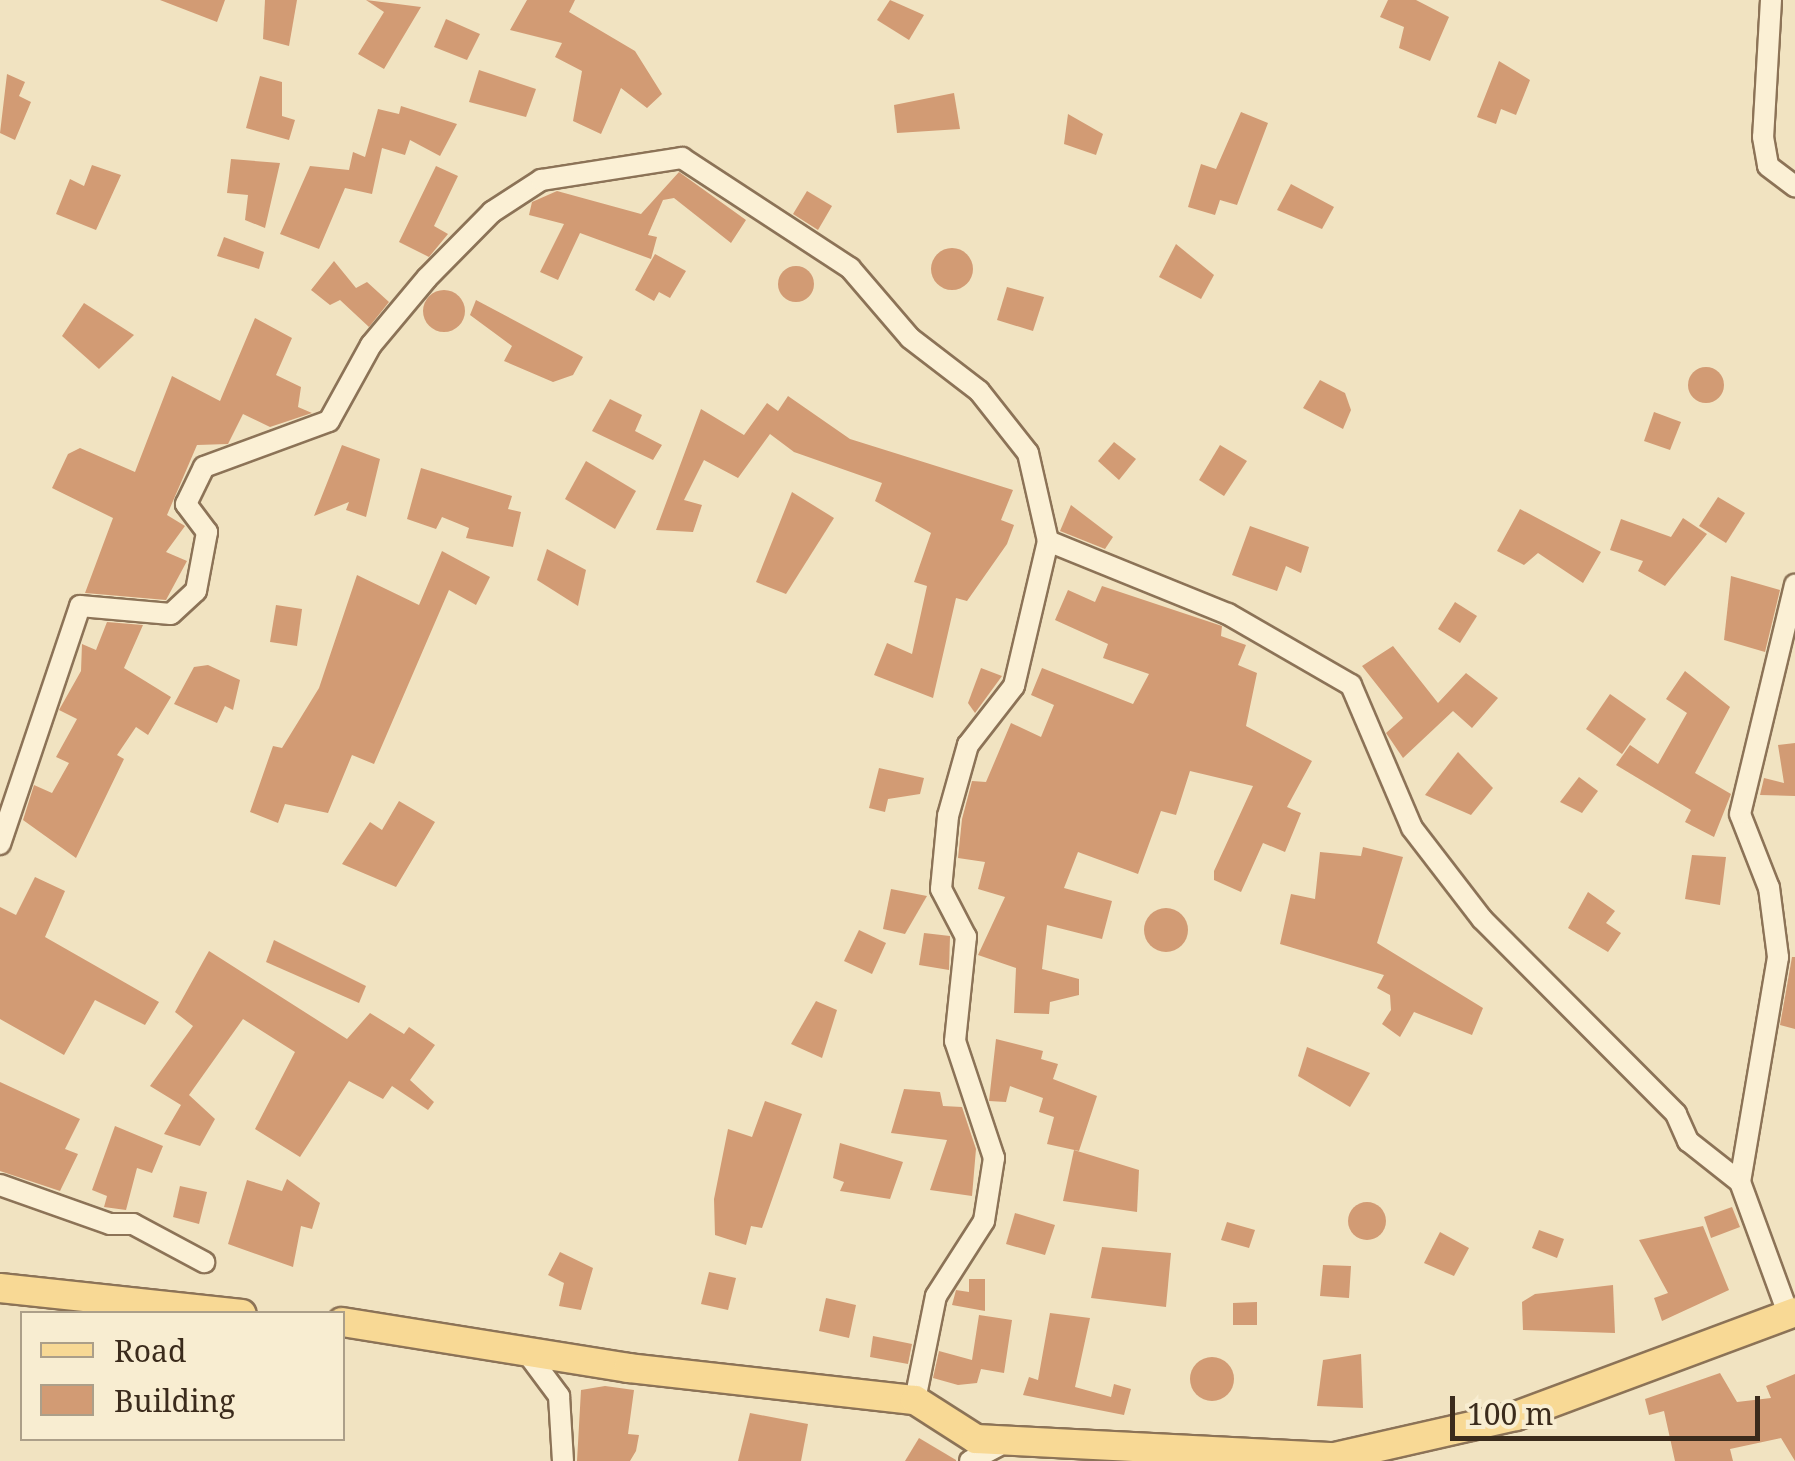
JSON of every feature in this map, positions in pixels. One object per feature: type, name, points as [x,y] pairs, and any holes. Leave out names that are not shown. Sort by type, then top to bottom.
[{"type":"main road","points":[[0,1288],[214,1311]]},
{"type":"main road","points":[[345,1322],[528,1353],[916,1400],[976,1440],[1334,1459],[1516,1416],[1791,1312]]},
{"type":"street","points":[[1772,0],[1763,137],[1768,166],[1795,186]]},
{"type":"street","points":[[0,844],[80,606],[170,614],[184,602],[205,555],[208,532],[186,504],[204,467],[329,421],[371,344],[427,278],[492,212],[541,180],[682,158],[850,268],[910,338],[979,390],[1028,453],[1048,541],[1014,686],[968,746],[948,816],[941,889],[966,937],[955,1041],[994,1158],[984,1221],[936,1296],[916,1400]]},
{"type":"street","points":[[1048,541],[1228,614],[1351,685],[1412,828],[1482,918],[1676,1114],[1688,1141],[1740,1182],[1791,1312]]},
{"type":"street","points":[[1740,1182],[1778,958],[1769,888],[1740,814],[1795,584]]},
{"type":"street","points":[[0,1185],[110,1224],[133,1224],[204,1262]]},
{"type":"street","points":[[528,1353],[558,1396],[564,1461]]},
{"type":"street","points":[[970,1461],[979,1448],[1019,1442]]},
{"type":"building","points":[[160,0],[225,0],[217,22]]},
{"type":"building","points":[[265,0],[297,0],[289,46],[263,39]]},
{"type":"building","points":[[366,0],[421,7],[384,69],[358,54],[384,12]]},
{"type":"building","points":[[527,0],[575,0],[569,12],[635,51],[662,94],[647,108],[621,88],[601,134],[573,121],[582,71],[555,57],[562,43],[510,30]]},
{"type":"building","points":[[890,0],[924,15],[909,40],[877,20]]},
{"type":"building","points":[[1388,0],[1416,0],[1449,17],[1430,61],[1399,48],[1404,27],[1380,17]]},
{"type":"building","points":[[446,19],[480,34],[467,60],[434,47]]},
{"type":"building","points":[[1499,61],[1530,80],[1516,115],[1501,109],[1496,124],[1477,117]]},
{"type":"building","points":[[479,70],[536,89],[526,117],[469,102]]},
{"type":"building","points":[[7,74],[25,82],[19,96],[31,102],[15,140],[0,133]]},
{"type":"building","points":[[260,76],[282,82],[282,116],[295,120],[289,140],[246,128]]},
{"type":"building","points":[[954,93],[960,129],[897,133],[894,105]]},
{"type":"building","points":[[401,106],[457,124],[440,156],[410,140],[405,155],[382,148],[372,194],[345,188],[319,249],[280,234],[310,166],[349,170],[353,152],[365,157],[378,109],[399,114]]},
{"type":"building","points":[[1241,112],[1268,123],[1237,205],[1220,200],[1215,215],[1188,207],[1201,164],[1216,169]]},
{"type":"building","points":[[1068,114],[1103,134],[1096,155],[1064,144]]},
{"type":"building","points":[[231,159],[280,163],[265,228],[245,220],[248,195],[227,193]]},
{"type":"building","points":[[92,165],[121,175],[96,230],[56,214],[70,179],[84,186]]},
{"type":"building","points":[[436,166],[458,176],[434,226],[448,234],[429,257],[399,242]]},
{"type":"building","points":[[679,172],[746,220],[731,243],[674,198],[663,200],[648,235],[657,237],[651,259],[580,233],[558,280],[540,272],[564,224],[529,215],[532,202],[557,191],[641,214]]},
{"type":"building","points":[[1291,184],[1334,207],[1322,229],[1277,210]]},
{"type":"building","points":[[807,191],[832,206],[818,230],[793,214]]},
{"type":"building","points":[[224,237],[264,252],[259,269],[217,256]]},
{"type":"building","points":[[1176,244],[1214,275],[1201,299],[1159,277]]},
{"type":"building","points":[[952,248],[967,254],[973,269],[967,284],[952,290],[937,284],[931,269],[937,254]]},
{"type":"building","points":[[655,254],[686,271],[670,298],[659,292],[654,301],[635,290]]},
{"type":"building","points":[[334,261],[356,288],[367,282],[389,302],[369,327],[340,300],[330,305],[311,290]]},
{"type":"building","points":[[796,266],[809,271],[814,284],[809,297],[796,302],[783,297],[778,284],[783,271]]},
{"type":"building","points":[[1007,287],[1044,297],[1033,331],[997,320]]},
{"type":"building","points":[[444,290],[459,296],[465,311],[459,326],[444,332],[429,326],[423,311],[429,296]]},
{"type":"building","points":[[476,300],[583,357],[573,375],[553,382],[504,361],[512,346],[470,315]]},
{"type":"building","points":[[84,303],[134,335],[99,369],[62,336]]},
{"type":"building","points":[[255,318],[292,338],[276,375],[301,387],[298,407],[312,413],[270,427],[243,414],[228,444],[197,445],[167,515],[185,526],[166,552],[187,561],[166,600],[85,593],[113,518],[52,488],[68,454],[80,448],[135,472],[172,376],[220,401]]},
{"type":"building","points":[[1706,367],[1719,372],[1724,385],[1719,398],[1706,403],[1693,398],[1688,385],[1693,372]]},
{"type":"building","points":[[1320,380],[1345,393],[1351,410],[1343,429],[1303,408]]},
{"type":"building","points":[[788,396],[850,439],[1013,490],[1001,520],[1014,525],[1007,544],[967,601],[956,598],[933,698],[874,675],[887,643],[912,654],[927,586],[914,582],[931,533],[875,501],[882,483],[794,452],[770,434],[738,478],[704,460],[684,500],[702,505],[693,532],[656,530],[701,409],[744,435],[767,403],[778,411]]},
{"type":"building","points":[[610,399],[642,415],[635,431],[662,445],[653,460],[592,431]]},
{"type":"building","points":[[1654,412],[1681,422],[1670,450],[1644,441]]},
{"type":"building","points":[[1114,442],[1136,459],[1119,480],[1098,461]]},
{"type":"building","points":[[342,445],[380,459],[366,517],[346,510],[349,502],[314,516]]},
{"type":"building","points":[[1220,445],[1247,461],[1224,496],[1199,480]]},
{"type":"building","points":[[586,461],[636,491],[615,529],[565,499]]},
{"type":"building","points":[[421,468],[512,496],[508,509],[521,512],[513,547],[466,538],[469,528],[442,517],[436,529],[407,519]]},
{"type":"building","points":[[792,492],[834,518],[786,594],[756,582]]},
{"type":"building","points":[[1718,497],[1745,513],[1726,543],[1699,526]]},
{"type":"building","points":[[1071,505],[1113,537],[1105,549],[1060,531]]},
{"type":"building","points":[[1520,509],[1601,552],[1583,583],[1538,553],[1524,565],[1497,551]]},
{"type":"building","points":[[1683,518],[1707,534],[1665,586],[1638,571],[1643,561],[1610,550],[1621,519],[1671,537]]},
{"type":"building","points":[[1250,526],[1309,547],[1301,573],[1286,566],[1277,591],[1232,575]]},
{"type":"building","points":[[547,549],[586,570],[578,606],[537,580]]},
{"type":"building","points":[[442,551],[490,577],[476,605],[449,590],[374,764],[352,755],[328,813],[285,804],[278,823],[250,812],[273,746],[282,748],[319,688],[357,575],[419,605]]},
{"type":"building","points":[[1731,576],[1780,590],[1765,652],[1724,640]]},
{"type":"building","points":[[1102,586],[1222,626],[1221,636],[1246,645],[1238,665],[1257,673],[1246,726],[1312,761],[1287,807],[1301,813],[1285,852],[1263,843],[1241,892],[1214,880],[1214,871],[1253,786],[1190,771],[1176,815],[1161,811],[1138,874],[1078,852],[1064,888],[1112,901],[1102,939],[1047,925],[1042,969],[1079,979],[1079,995],[1050,1002],[1049,1014],[1014,1013],[1016,968],[978,955],[1005,897],[978,889],[985,862],[958,858],[962,819],[972,781],[986,782],[1011,723],[1041,737],[1054,705],[1031,695],[1042,668],[1133,704],[1149,674],[1103,658],[1108,644],[1055,620],[1068,590],[1095,602]]},
{"type":"building","points":[[1455,602],[1477,616],[1460,643],[1438,629]]},
{"type":"building","points":[[276,605],[302,609],[297,646],[270,642]]},
{"type":"building","points":[[107,622],[143,625],[124,668],[171,697],[148,735],[136,727],[117,755],[124,759],[76,858],[23,820],[34,785],[52,793],[69,763],[56,757],[77,719],[59,710],[81,671],[82,644],[96,650]]},
{"type":"building","points":[[1393,646],[1438,703],[1466,673],[1498,698],[1472,728],[1453,711],[1403,758],[1386,733],[1403,718],[1362,666]]},
{"type":"building","points":[[208,665],[240,680],[233,710],[225,706],[217,723],[174,704],[194,667]]},
{"type":"building","points":[[981,668],[1002,676],[975,713],[968,703]]},
{"type":"building","points":[[1685,671],[1730,707],[1695,773],[1731,794],[1714,837],[1685,822],[1691,810],[1616,765],[1630,745],[1658,764],[1687,713],[1666,699]]},
{"type":"building","points":[[1610,694],[1646,719],[1622,754],[1586,729]]},
{"type":"building","points":[[1795,743],[1795,796],[1760,795],[1764,778],[1784,783],[1778,745]]},
{"type":"building","points":[[1458,752],[1493,788],[1471,815],[1425,795]]},
{"type":"building","points":[[879,768],[924,778],[920,794],[888,799],[885,812],[869,808]]},
{"type":"building","points":[[1579,777],[1598,791],[1582,813],[1560,802]]},
{"type":"building","points":[[399,801],[435,822],[396,887],[342,864],[370,822],[382,830]]},
{"type":"building","points":[[1363,847],[1403,857],[1377,943],[1483,1008],[1472,1035],[1414,1012],[1400,1037],[1382,1024],[1391,1010],[1390,995],[1377,988],[1384,975],[1280,944],[1291,894],[1315,899],[1320,852],[1361,856]]},
{"type":"building","points":[[1692,855],[1726,857],[1720,905],[1685,899]]},
{"type":"building","points":[[35,877],[65,891],[45,937],[159,1002],[145,1025],[95,1000],[64,1055],[0,1019],[0,907],[16,915]]},
{"type":"building","points":[[891,889],[927,896],[905,934],[883,929]]},
{"type":"building","points":[[1588,892],[1615,911],[1606,923],[1621,933],[1608,952],[1568,928]]},
{"type":"building","points":[[1166,908],[1181,915],[1188,930],[1181,945],[1166,952],[1151,945],[1144,930],[1151,915]]},
{"type":"building","points":[[859,930],[886,943],[872,974],[844,961]]},
{"type":"building","points":[[924,933],[950,936],[949,970],[919,965]]},
{"type":"building","points":[[274,940],[366,986],[359,1003],[266,962]]},
{"type":"building","points":[[209,951],[347,1039],[370,1013],[404,1034],[409,1027],[435,1045],[410,1080],[434,1102],[428,1110],[392,1086],[383,1099],[349,1081],[300,1157],[255,1129],[295,1052],[243,1019],[189,1095],[215,1119],[200,1146],[164,1134],[181,1105],[150,1086],[193,1026],[175,1012]]},
{"type":"building","points":[[1795,957],[1795,1029],[1780,1025]]},
{"type":"building","points":[[816,1001],[837,1010],[822,1058],[791,1044]]},
{"type":"building","points":[[996,1039],[1043,1051],[1041,1059],[1058,1064],[1053,1079],[1097,1096],[1079,1151],[1047,1144],[1054,1117],[1039,1112],[1043,1098],[1010,1086],[1006,1102],[989,1101]]},
{"type":"building","points":[[1307,1047],[1370,1073],[1350,1107],[1298,1076]]},
{"type":"building","points":[[0,1082],[80,1119],[65,1149],[78,1154],[60,1191],[0,1171]]},
{"type":"building","points":[[904,1089],[940,1092],[943,1106],[962,1107],[976,1149],[972,1196],[930,1190],[947,1140],[891,1133]]},
{"type":"building","points":[[765,1101],[802,1114],[762,1228],[751,1226],[746,1245],[715,1235],[714,1199],[728,1129],[752,1137]]},
{"type":"building","points":[[115,1126],[163,1146],[152,1173],[137,1168],[126,1210],[104,1207],[107,1196],[92,1190]]},
{"type":"building","points":[[840,1143],[903,1162],[890,1199],[840,1191],[844,1182],[833,1178]]},
{"type":"building","points":[[1074,1150],[1139,1170],[1137,1212],[1063,1201]]},
{"type":"building","points":[[287,1179],[320,1203],[312,1229],[301,1226],[293,1267],[228,1244],[247,1180],[282,1191]]},
{"type":"building","points":[[180,1186],[207,1192],[199,1224],[173,1217]]},
{"type":"building","points":[[1367,1202],[1380,1208],[1386,1221],[1380,1234],[1367,1240],[1354,1234],[1348,1221],[1354,1208]]},
{"type":"building","points":[[1732,1207],[1740,1227],[1711,1238],[1704,1217]]},
{"type":"building","points":[[1015,1213],[1055,1225],[1045,1255],[1006,1244]]},
{"type":"building","points":[[1227,1222],[1255,1230],[1249,1248],[1221,1240]]},
{"type":"building","points":[[1703,1226],[1729,1290],[1662,1321],[1654,1298],[1668,1293],[1639,1240]]},
{"type":"building","points":[[1539,1230],[1564,1239],[1557,1258],[1532,1248]]},
{"type":"building","points":[[1440,1232],[1469,1248],[1454,1276],[1424,1263]]},
{"type":"building","points":[[1102,1247],[1171,1253],[1166,1307],[1091,1298]]},
{"type":"building","points":[[560,1252],[593,1268],[581,1310],[559,1306],[564,1283],[548,1275]]},
{"type":"building","points":[[1323,1265],[1351,1266],[1349,1298],[1320,1296]]},
{"type":"building","points":[[709,1272],[736,1278],[728,1310],[701,1304]]},
{"type":"building","points":[[969,1279],[985,1279],[985,1311],[952,1305],[956,1290],[969,1292]]},
{"type":"building","points":[[1613,1285],[1615,1333],[1523,1330],[1522,1302],[1535,1294]]},
{"type":"building","points":[[826,1298],[856,1305],[849,1338],[819,1331]]},
{"type":"building","points":[[1257,1302],[1257,1325],[1233,1325],[1233,1303]]},
{"type":"building","points":[[1050,1313],[1090,1318],[1075,1387],[1111,1397],[1114,1384],[1131,1389],[1124,1415],[1023,1395],[1029,1377],[1038,1380]]},
{"type":"building","points":[[979,1315],[1012,1320],[1004,1373],[981,1369],[977,1383],[958,1385],[933,1378],[939,1351],[972,1360]]},
{"type":"building","points":[[873,1336],[912,1344],[908,1364],[870,1357]]},
{"type":"building","points":[[1361,1354],[1363,1408],[1317,1406],[1323,1360]]},
{"type":"building","points":[[1212,1357],[1227,1364],[1234,1379],[1227,1394],[1212,1401],[1197,1394],[1190,1379],[1197,1364]]},
{"type":"building","points":[[1720,1373],[1737,1402],[1771,1398],[1766,1386],[1795,1374],[1795,1461],[1781,1438],[1730,1449],[1733,1461],[1675,1461],[1664,1411],[1649,1415],[1645,1399]]},
{"type":"building","points":[[605,1386],[634,1390],[628,1434],[639,1435],[636,1451],[630,1461],[577,1461],[581,1390]]},
{"type":"building","points":[[750,1413],[808,1424],[801,1461],[738,1461]]},
{"type":"building","points":[[919,1438],[956,1460],[956,1461],[905,1461]]}]
